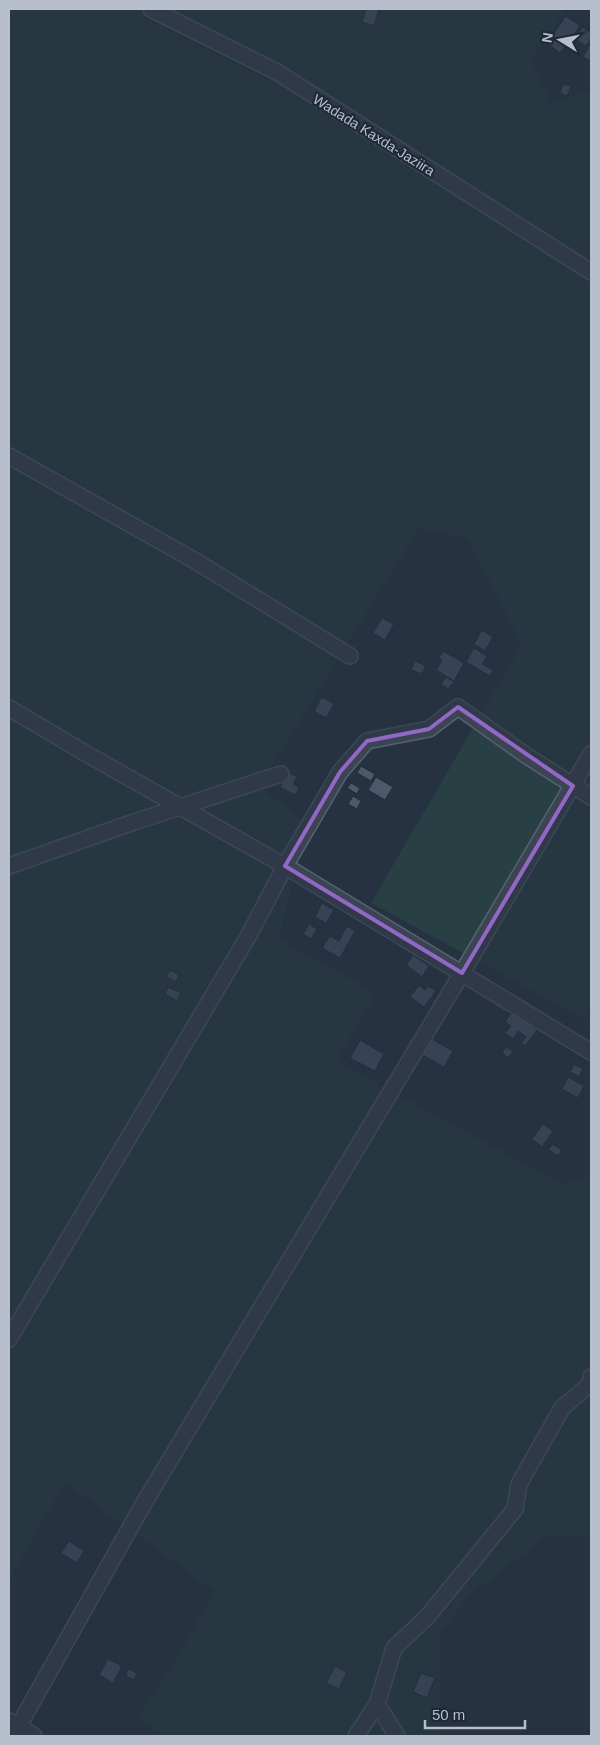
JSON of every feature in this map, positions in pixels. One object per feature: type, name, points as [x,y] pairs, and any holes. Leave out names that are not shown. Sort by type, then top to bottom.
[{"type":"street","name":"Wadada Kaxda-Jaziira","points":[[151,9],[277,72],[591,272]]},
{"type":"street","points":[[9,456],[192,559],[350,656]]},
{"type":"street","points":[[9,1339],[249,935],[285,866],[340,772],[367,741],[429,729],[452,704],[524,754],[591,797]]},
{"type":"street","points":[[9,708],[285,866],[591,1052]]},
{"type":"street","points":[[34,1736],[13,1728],[144,1503],[591,754]]},
{"type":"street","points":[[9,866],[134,822],[281,774]]},
{"type":"street","points":[[356,1736],[377,1704],[394,1648],[427,1617],[515,1509],[519,1484],[562,1408],[590,1384],[591,1377]]},
{"type":"street","points":[[377,1704],[397,1736]]},
{"type":"highlighted area","points":[[458,707],[573,786],[462,973],[285,866],[340,772],[367,741],[429,729]]},
{"type":"green space","points":[[9,9],[566,9],[531,61],[551,103],[591,89],[591,1007],[584,1019],[371,903],[522,644],[468,539],[419,528],[259,786],[307,824],[279,939],[376,993],[336,1061],[562,1184],[591,1176],[591,1536],[549,1535],[472,1593],[441,1631],[440,1736],[167,1736],[137,1718],[181,1652],[214,1591],[65,1482],[9,1580]]},
{"type":"building","points":[[366,9],[379,9],[374,26],[362,22]]},
{"type":"building","points":[[566,16],[580,26],[560,53],[547,43]]},
{"type":"building","points":[[583,27],[591,33],[591,39],[586,46],[575,38]]},
{"type":"building","points":[[591,45],[591,61],[583,57]]},
{"type":"building","points":[[563,84],[571,86],[567,96],[560,93]]},
{"type":"building","points":[[382,618],[394,624],[385,640],[373,633]]},
{"type":"building","points":[[482,630],[493,637],[485,651],[474,644]]},
{"type":"building","points":[[474,648],[487,656],[482,664],[493,670],[490,676],[466,662]]},
{"type":"building","points":[[443,651],[464,663],[454,681],[436,670],[442,660],[439,658]]},
{"type":"building","points":[[415,661],[426,666],[422,674],[411,670]]},
{"type":"building","points":[[446,677],[454,682],[448,689],[441,684]]},
{"type":"building","points":[[322,697],[334,704],[326,718],[314,711]]},
{"type":"building","points":[[361,766],[375,774],[371,781],[357,773]]},
{"type":"building","points":[[288,772],[297,777],[293,784],[299,788],[295,795],[280,787]]},
{"type":"building","points":[[376,777],[393,787],[385,800],[368,790]]},
{"type":"building","points":[[351,783],[360,788],[357,794],[347,788]]},
{"type":"building","points":[[353,796],[361,801],[357,809],[348,804]]},
{"type":"building","points":[[322,903],[334,910],[326,923],[315,917]]},
{"type":"building","points":[[309,924],[317,929],[311,939],[303,934]]},
{"type":"building","points":[[347,926],[355,931],[340,958],[322,948],[330,936],[339,941]]},
{"type":"building","points":[[413,955],[429,966],[422,977],[406,965]]},
{"type":"building","points":[[170,970],[179,975],[176,982],[166,977]]},
{"type":"building","points":[[419,985],[425,990],[428,986],[436,991],[424,1007],[410,997]]},
{"type":"building","points":[[168,987],[181,993],[177,1001],[165,994]]},
{"type":"building","points":[[512,1012],[537,1030],[525,1046],[521,1043],[526,1037],[518,1031],[513,1039],[505,1033],[511,1026],[505,1022]]},
{"type":"building","points":[[430,1038],[453,1051],[444,1067],[421,1054]]},
{"type":"building","points":[[360,1040],[384,1054],[375,1071],[350,1058]]},
{"type":"building","points":[[506,1047],[513,1051],[508,1058],[502,1053]]},
{"type":"building","points":[[574,1064],[583,1069],[579,1077],[570,1072]]},
{"type":"building","points":[[568,1077],[584,1086],[578,1098],[562,1089]]},
{"type":"building","points":[[543,1124],[553,1131],[542,1147],[532,1139]]},
{"type":"building","points":[[553,1144],[562,1150],[558,1156],[548,1149]]},
{"type":"building","points":[[69,1541],[84,1551],[77,1563],[61,1553]]},
{"type":"building","points":[[108,1659],[122,1666],[113,1683],[99,1675]]},
{"type":"building","points":[[335,1666],[347,1672],[339,1689],[326,1683]]},
{"type":"building","points":[[128,1669],[137,1673],[134,1680],[126,1676]]},
{"type":"building","points":[[421,1673],[435,1678],[427,1698],[413,1692]]}]
